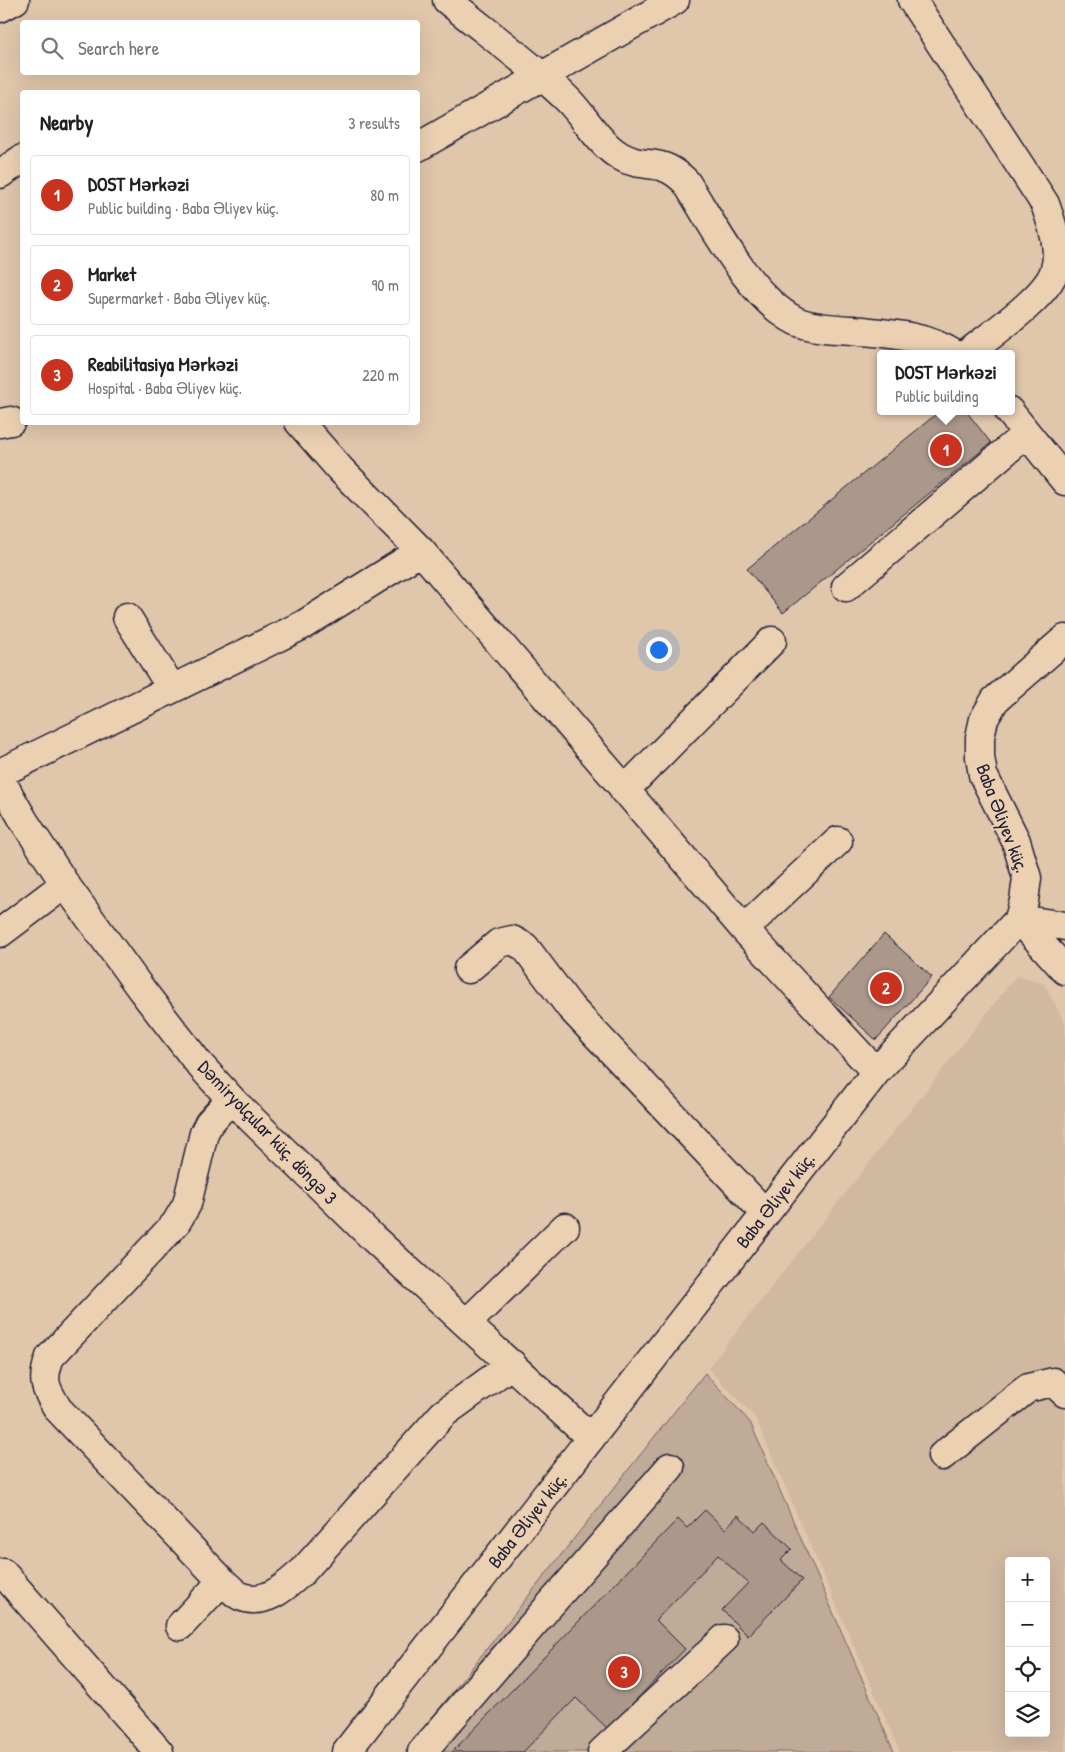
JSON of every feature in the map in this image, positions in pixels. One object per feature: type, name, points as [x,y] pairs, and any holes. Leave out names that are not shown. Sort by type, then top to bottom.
[{"type":"street","points":[[0,8],[16,0]]},
{"type":"street","points":[[447,0],[542,76],[570,101],[610,147],[621,156],[661,165],[674,170],[686,182],[749,280],[774,308],[798,322],[832,329],[918,337],[946,350]]},
{"type":"street","points":[[420,146],[675,0]]},
{"type":"street","points":[[912,0],[1045,204],[1054,229],[1055,271],[1044,291],[972,350]]},
{"type":"street","points":[[0,174],[20,160]]},
{"type":"street","points":[[1011,415],[1065,481]]},
{"type":"street","points":[[302,425],[340,469],[422,552],[624,791],[744,929],[876,1072]]},
{"type":"street","points":[[846,587],[1026,434]]},
{"type":"street","points":[[0,773],[303,625],[422,552]]},
{"type":"street","points":[[127,617],[172,689]]},
{"type":"street","name":"Baba Əliyev küç.","points":[[346,1752],[876,1072],[951,989],[1019,919],[1027,878],[1016,841],[983,775],[980,757],[980,737],[984,719],[995,700],[1065,639]]},
{"type":"street","points":[[624,791],[772,641]]},
{"type":"street","name":"Dəmiryolçular küç. döngə 3","points":[[0,778],[24,821],[65,884],[141,989],[200,1065],[374,1239],[591,1438]]},
{"type":"street","points":[[744,929],[838,841]]},
{"type":"street","points":[[0,933],[65,884]]},
{"type":"street","points":[[1019,919],[1065,926]]},
{"type":"street","points":[[1019,919],[1065,970]]},
{"type":"street","points":[[468,969],[499,943],[512,940],[525,947],[583,1021],[765,1213]]},
{"type":"street","points":[[231,1098],[209,1122],[204,1133],[187,1204],[176,1223],[50,1357],[44,1373],[46,1389],[58,1409],[222,1581],[240,1596],[259,1599],[281,1592],[444,1414],[512,1364]]},
{"type":"street","points":[[467,1323],[565,1227]]},
{"type":"street","points":[[942,1456],[1028,1388],[1052,1382],[1065,1393]]},
{"type":"street","points":[[422,1752],[670,1467]]},
{"type":"street","points":[[3,1573],[159,1752]]},
{"type":"street","points":[[180,1626],[222,1581]]},
{"type":"street","points":[[602,1752],[724,1639]]},
{"type":"shaded area","points":[[1016,976],[1044,984],[1065,1023],[1065,1752],[900,1752],[755,1417],[708,1368]]},
{"type":"shaded area","points":[[705,1373],[750,1422],[894,1752],[405,1752]]},
{"type":"building","points":[[935,415],[969,415],[991,443],[783,613],[747,569]]},
{"type":"building","points":[[884,934],[932,977],[876,1040],[829,997]]},
{"type":"building","points":[[705,1510],[725,1529],[738,1515],[755,1531],[764,1522],[792,1549],[781,1560],[802,1580],[748,1636],[722,1610],[748,1583],[718,1555],[656,1620],[685,1649],[608,1729],[576,1698],[523,1752],[452,1752],[678,1519],[687,1528]]},
{"type":"place","name":"DOST Mərkəzi","points":[[946,450]]},
{"type":"place","name":"Market","points":[[886,988]]},
{"type":"place","name":"Reabilitasiya Mərkəzi","points":[[624,1672]]}]
